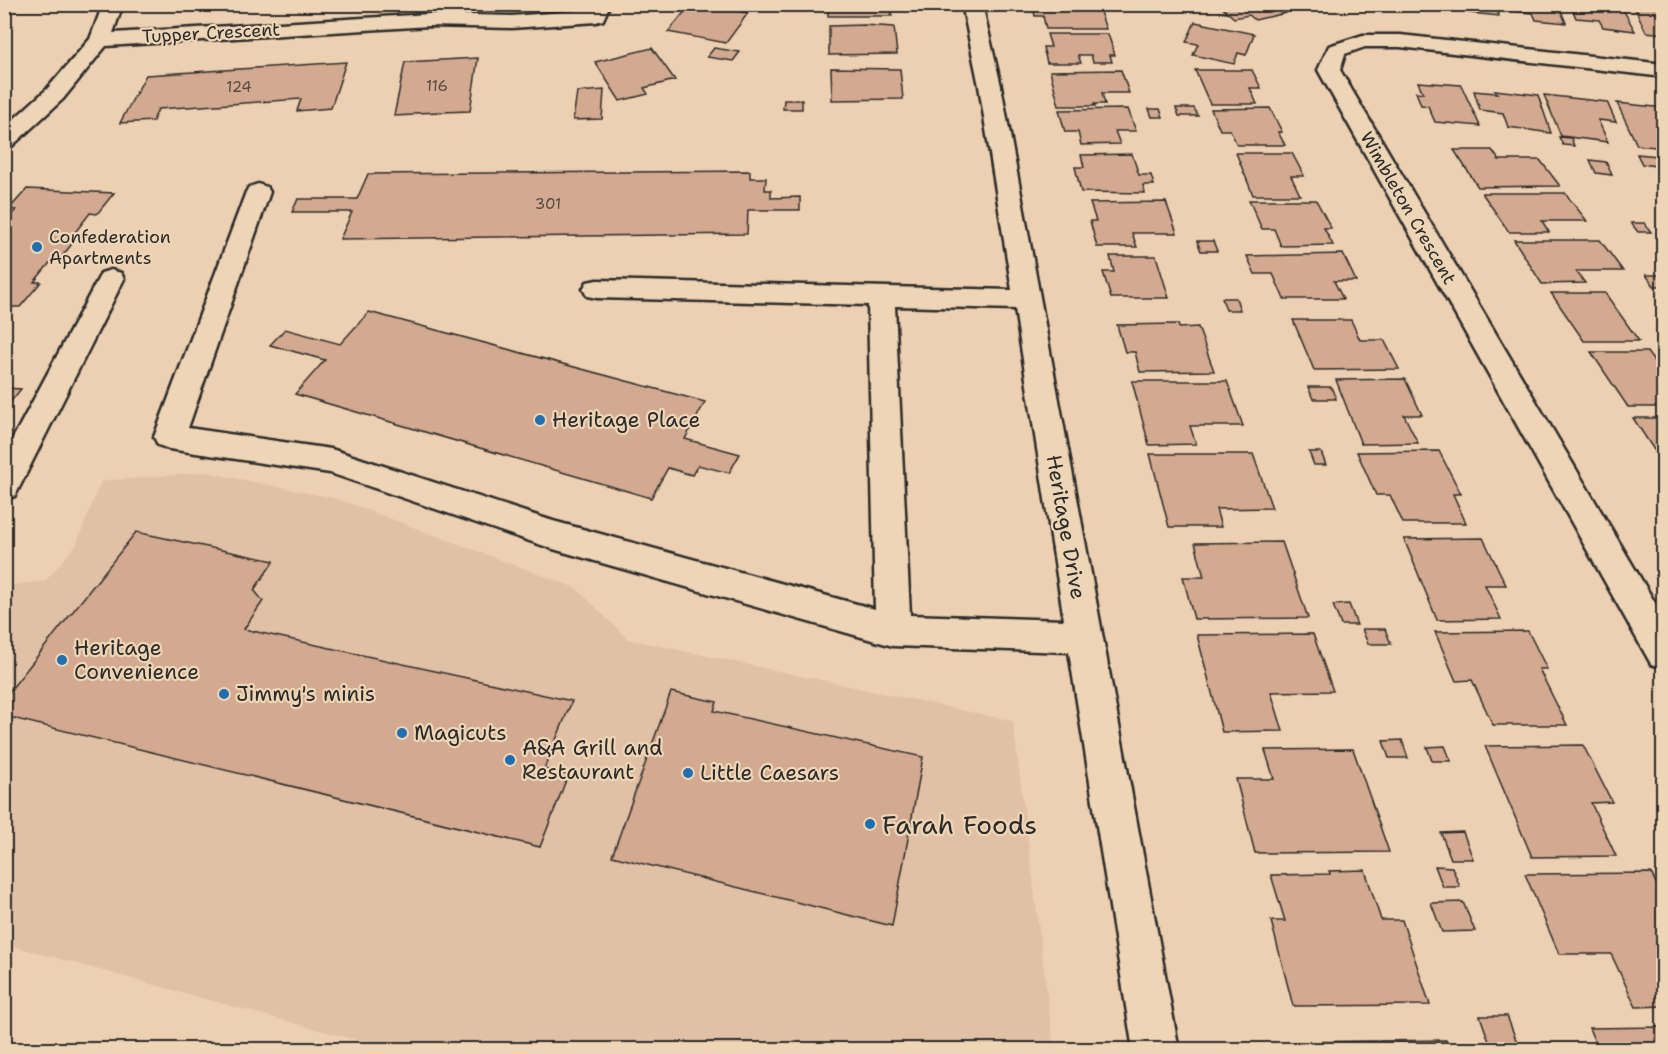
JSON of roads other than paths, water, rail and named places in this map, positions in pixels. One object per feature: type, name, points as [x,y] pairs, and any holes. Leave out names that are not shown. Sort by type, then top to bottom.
[{"type":"street","points":[[4,141],[55,94],[100,40],[113,4]]},
{"type":"street","name":"Tupper Crescent","points":[[100,40],[430,20],[512,22],[596,16],[600,4]]},
{"type":"street","name":"Heritage Drive","points":[[972,4],[990,86],[1156,1050]]},
{"type":"street","name":"Wimbleton Crescent","points":[[1664,71],[1400,41],[1362,41],[1336,50],[1329,70],[1664,652]]},
{"type":"street","points":[[258,192],[169,437],[331,461],[553,535],[892,630],[1085,637]]},
{"type":"street","points":[[4,487],[111,279]]},
{"type":"street","points":[[597,290],[1027,300]]},
{"type":"street","points":[[881,295],[892,630]]},
{"type":"place","name":"Confederation Apartments","points":[[37,247]]},
{"type":"place","name":"Heritage Place","points":[[540,420]]},
{"type":"place","name":"Heritage Convenience","points":[[62,660]]},
{"type":"place","name":"Jimmy's minis","points":[[224,694]]},
{"type":"place","name":"Magicuts","points":[[402,733]]},
{"type":"place","name":"A&A Grill and Restaurant","points":[[510,760]]},
{"type":"place","name":"Little Caesars","points":[[688,773]]},
{"type":"place","name":"Farah Foods","points":[[870,824]]}]
